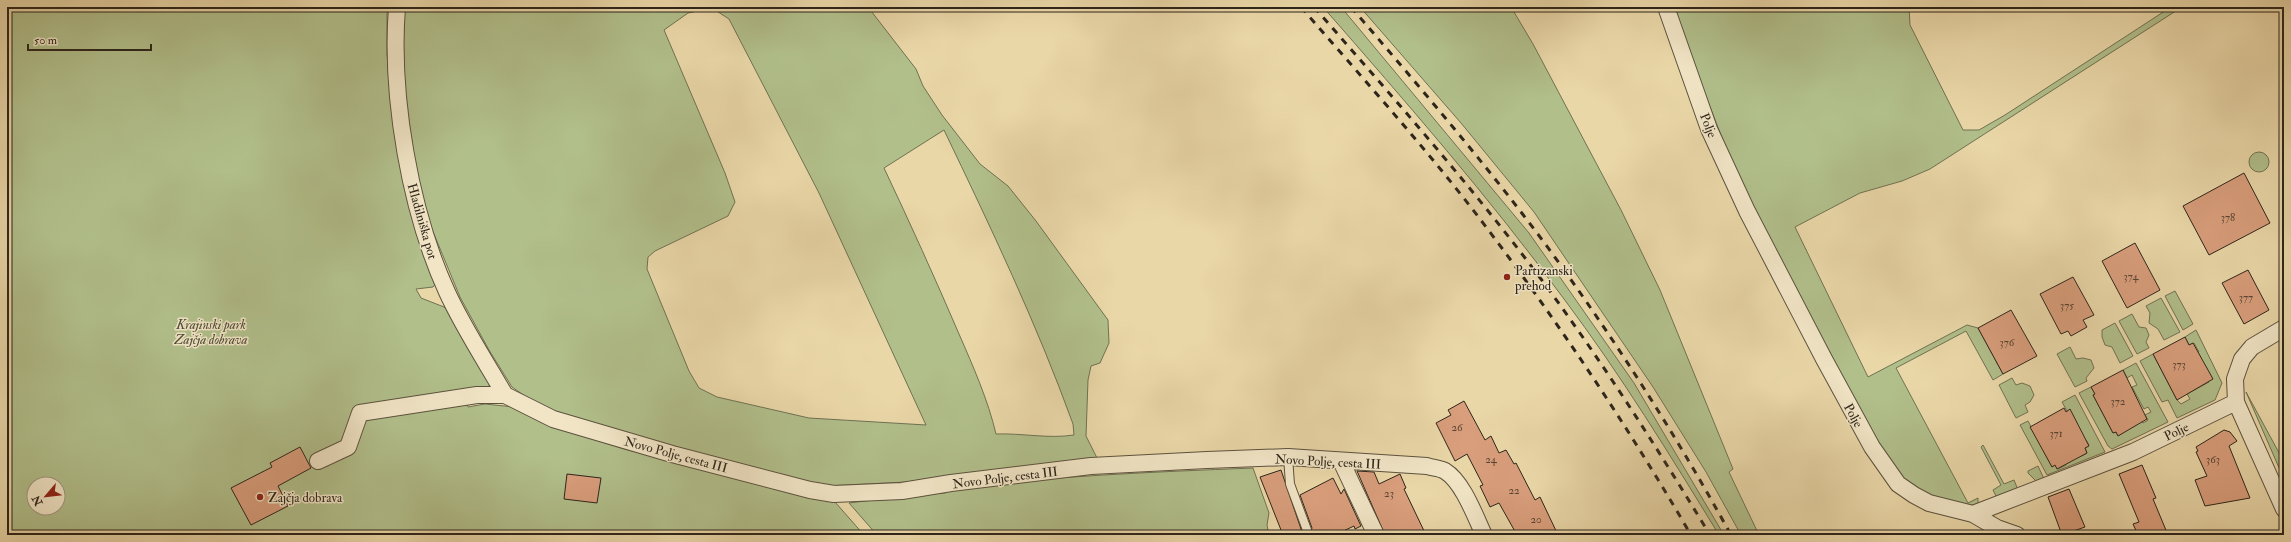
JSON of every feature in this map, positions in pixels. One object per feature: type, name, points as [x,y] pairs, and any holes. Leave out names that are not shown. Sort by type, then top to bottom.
[{"type":"street","name":"Hladilniška pot","points":[[397,7],[395,78],[414,197],[448,294],[505,395]]},
{"type":"street","name":"Polje","points":[[1666,7],[1709,129],[1744,204],[1824,359],[1872,447],[1898,484],[1929,503],[1973,514],[2133,452],[2236,402]]},
{"type":"street","points":[[2282,499],[2236,402],[2235,379],[2242,359],[2252,347],[2284,328]]},
{"type":"street","points":[[318,461],[348,447],[360,413],[477,395],[505,395]]},
{"type":"street","name":"Novo Polje, cesta III","points":[[505,395],[553,419],[687,458],[810,490],[834,494],[902,491],[951,483],[1091,466],[1288,457],[1427,466],[1444,471],[1452,477],[1468,502],[1484,535]]},
{"type":"street","points":[[1342,461],[1376,535]]},
{"type":"street","points":[[1973,514],[1997,528],[2017,535]]},
{"type":"lane","points":[[1288,457],[1290,484],[1307,530]]},
{"type":"green space","name":"Krajinski park Zajčja dobrava","points":[[7,7],[387,7],[387,54],[395,132],[437,282],[433,287],[416,289],[421,298],[444,307],[451,314],[493,380],[488,387],[461,391],[468,407],[485,404],[514,407],[543,423],[624,449],[835,502],[864,535],[7,535]]},
{"type":"green space","points":[[402,7],[868,7],[916,69],[923,86],[942,115],[980,164],[1008,186],[1036,221],[1108,320],[1109,343],[1100,363],[1091,366],[1088,380],[1086,436],[1098,460],[907,482],[824,486],[629,435],[554,412],[532,401],[512,387],[489,350],[460,297],[429,222],[417,173],[407,116],[401,57]],"holes":[[[712,8],[729,19],[819,193],[926,425],[809,418],[717,397],[699,388],[689,371],[647,269],[648,257],[655,251],[728,216],[735,202],[725,173],[664,30],[688,13]],[[944,130],[996,239],[1044,349],[1073,424],[1074,435],[1045,436],[996,434],[993,421],[970,358],[932,271],[884,168]]]},
{"type":"green space","points":[[1323,7],[1341,7],[1529,233],[1634,383],[1724,535],[1719,535],[1625,386],[1536,261],[1446,150]]},
{"type":"green space","points":[[1360,7],[1511,7],[1533,44],[1621,210],[1660,290],[1733,469],[1729,472],[1759,535],[1741,535],[1706,472],[1653,387],[1534,212],[1461,123]]},
{"type":"green space","points":[[1674,7],[1909,7],[1910,25],[1963,130],[1979,130],[2005,115],[2171,7],[2182,7],[1930,169],[1902,181],[1860,193],[1795,227],[1868,377],[1967,325],[1978,328],[2003,374],[1993,380],[1966,331],[1896,368],[1968,503],[1978,498],[1978,505],[1960,506],[1950,504],[1917,490],[1898,475],[1875,441],[1735,171],[1703,89]]},
{"type":"green space","points":[[2259,152],[2266,155],[2269,162],[2266,169],[2259,172],[2252,169],[2249,162],[2252,155]]},
{"type":"green space","points":[[2175,291],[2193,324],[2183,330],[2165,296]]},
{"type":"green space","points":[[2161,298],[2180,332],[2164,340],[2158,329],[2149,323],[2150,313],[2146,306]]},
{"type":"green space","points":[[2132,314],[2139,327],[2146,328],[2149,335],[2146,342],[2149,348],[2137,354],[2119,321]]},
{"type":"green space","points":[[2115,323],[2133,356],[2120,363],[2112,347],[2105,345],[2102,337],[2102,330]]},
{"type":"green space","points":[[2196,330],[2222,383],[2215,400],[2177,418],[2168,400],[2162,402],[2140,361],[2153,354],[2177,400],[2181,404],[2190,399],[2187,394],[2209,382],[2194,355],[2199,352],[2194,343],[2189,345],[2185,337]]},
{"type":"green space","points":[[2070,347],[2076,359],[2083,358],[2091,360],[2094,368],[2086,378],[2087,381],[2075,387],[2057,354]]},
{"type":"green space","points":[[2136,363],[2168,422],[2112,449],[2108,446],[2079,393],[2091,387],[2095,394],[2093,395],[2113,433],[2116,432],[2118,436],[2140,419],[2143,423],[2148,420],[2145,415],[2151,412],[2148,407],[2144,409],[2132,387],[2137,385],[2132,375],[2127,378],[2123,370]]},
{"type":"green space","points":[[2012,378],[2016,385],[2022,383],[2030,386],[2034,395],[2030,402],[2025,405],[2028,412],[2016,418],[1999,385]]},
{"type":"green space","points":[[2246,392],[2284,462],[2284,474],[2280,470]]},
{"type":"green space","points":[[2075,395],[2105,452],[2047,475],[2020,425],[2028,421],[2052,467],[2055,465],[2058,469],[2066,465],[2064,460],[2079,452],[2082,456],[2087,453],[2085,448],[2089,445],[2086,440],[2082,442],[2070,410],[2067,411],[2062,402]]},
{"type":"green space","points":[[1983,445],[2004,484],[2014,480],[2018,490],[1997,498],[1993,490],[2001,485],[1981,447]]},
{"type":"green space","points":[[2038,466],[2045,481],[2036,481],[2028,473],[2028,471]]},
{"type":"green space","points":[[1253,468],[1269,513],[1267,525],[1269,535],[877,535],[849,503],[912,495],[945,493],[954,488],[1029,480]]},
{"type":"building","points":[[2244,173],[2270,223],[2209,255],[2183,206]]},
{"type":"building","points":[[2135,243],[2160,290],[2127,308],[2102,261]]},
{"type":"building","points":[[2248,270],[2269,310],[2244,324],[2222,283]]},
{"type":"building","points":[[2073,277],[2094,315],[2083,320],[2087,327],[2071,336],[2068,331],[2061,334],[2040,294]]},
{"type":"building","points":[[2011,310],[2037,356],[2003,374],[1978,328]]},
{"type":"building","points":[[2185,337],[2189,345],[2193,343],[2213,379],[2177,400],[2153,354]]},
{"type":"building","points":[[2123,370],[2147,419],[2118,436],[2116,432],[2113,433],[2093,395],[2095,394],[2091,387]]},
{"type":"building","points":[[1464,401],[1485,440],[1491,436],[1499,453],[1506,450],[1514,464],[1516,463],[1535,500],[1540,497],[1558,535],[1517,535],[1499,503],[1490,507],[1480,486],[1483,485],[1467,454],[1455,461],[1436,423],[1451,415],[1448,410]]},
{"type":"building","points":[[2064,408],[2066,412],[2070,409],[2089,446],[2085,448],[2087,453],[2057,469],[2055,465],[2052,467],[2030,427]]},
{"type":"building","points":[[2224,430],[2230,432],[2237,441],[2229,446],[2250,498],[2205,506],[2195,480],[2207,476],[2196,452],[2198,451],[2196,447]]},
{"type":"building","name":"Zajčja dobrava","points":[[300,447],[311,468],[278,486],[288,506],[251,525],[231,488],[272,467],[270,463]]},
{"type":"building","points":[[2142,465],[2156,498],[2153,499],[2168,535],[2138,535],[2133,524],[2139,522],[2119,474]]},
{"type":"building","points":[[1281,470],[1302,532],[1305,535],[1283,535],[1260,477]]},
{"type":"building","points":[[1357,471],[1374,472],[1379,484],[1400,474],[1406,488],[1404,489],[1426,535],[1385,535]]},
{"type":"building","points":[[567,474],[601,478],[597,503],[564,499]]},
{"type":"building","points":[[1333,478],[1341,494],[1344,489],[1361,526],[1355,529],[1354,526],[1335,535],[1309,535],[1312,528],[1300,495]]},
{"type":"building","points":[[2069,489],[2085,527],[2062,535],[2048,497]]},
{"type":"railway","points":[[1301,7],[1429,155],[1500,246],[1586,367],[1640,450],[1691,535]]},
{"type":"railway","points":[[1314,7],[1457,173],[1538,275],[1627,403],[1710,535]]},
{"type":"railway","points":[[1351,7],[1475,154],[1546,245],[1596,315],[1643,387],[1731,535]]},
{"type":"place","name":"Partizanski prehod","points":[[1507,277]]},
{"type":"place","name":"Zajčja dobrava","points":[[260,497]]}]
